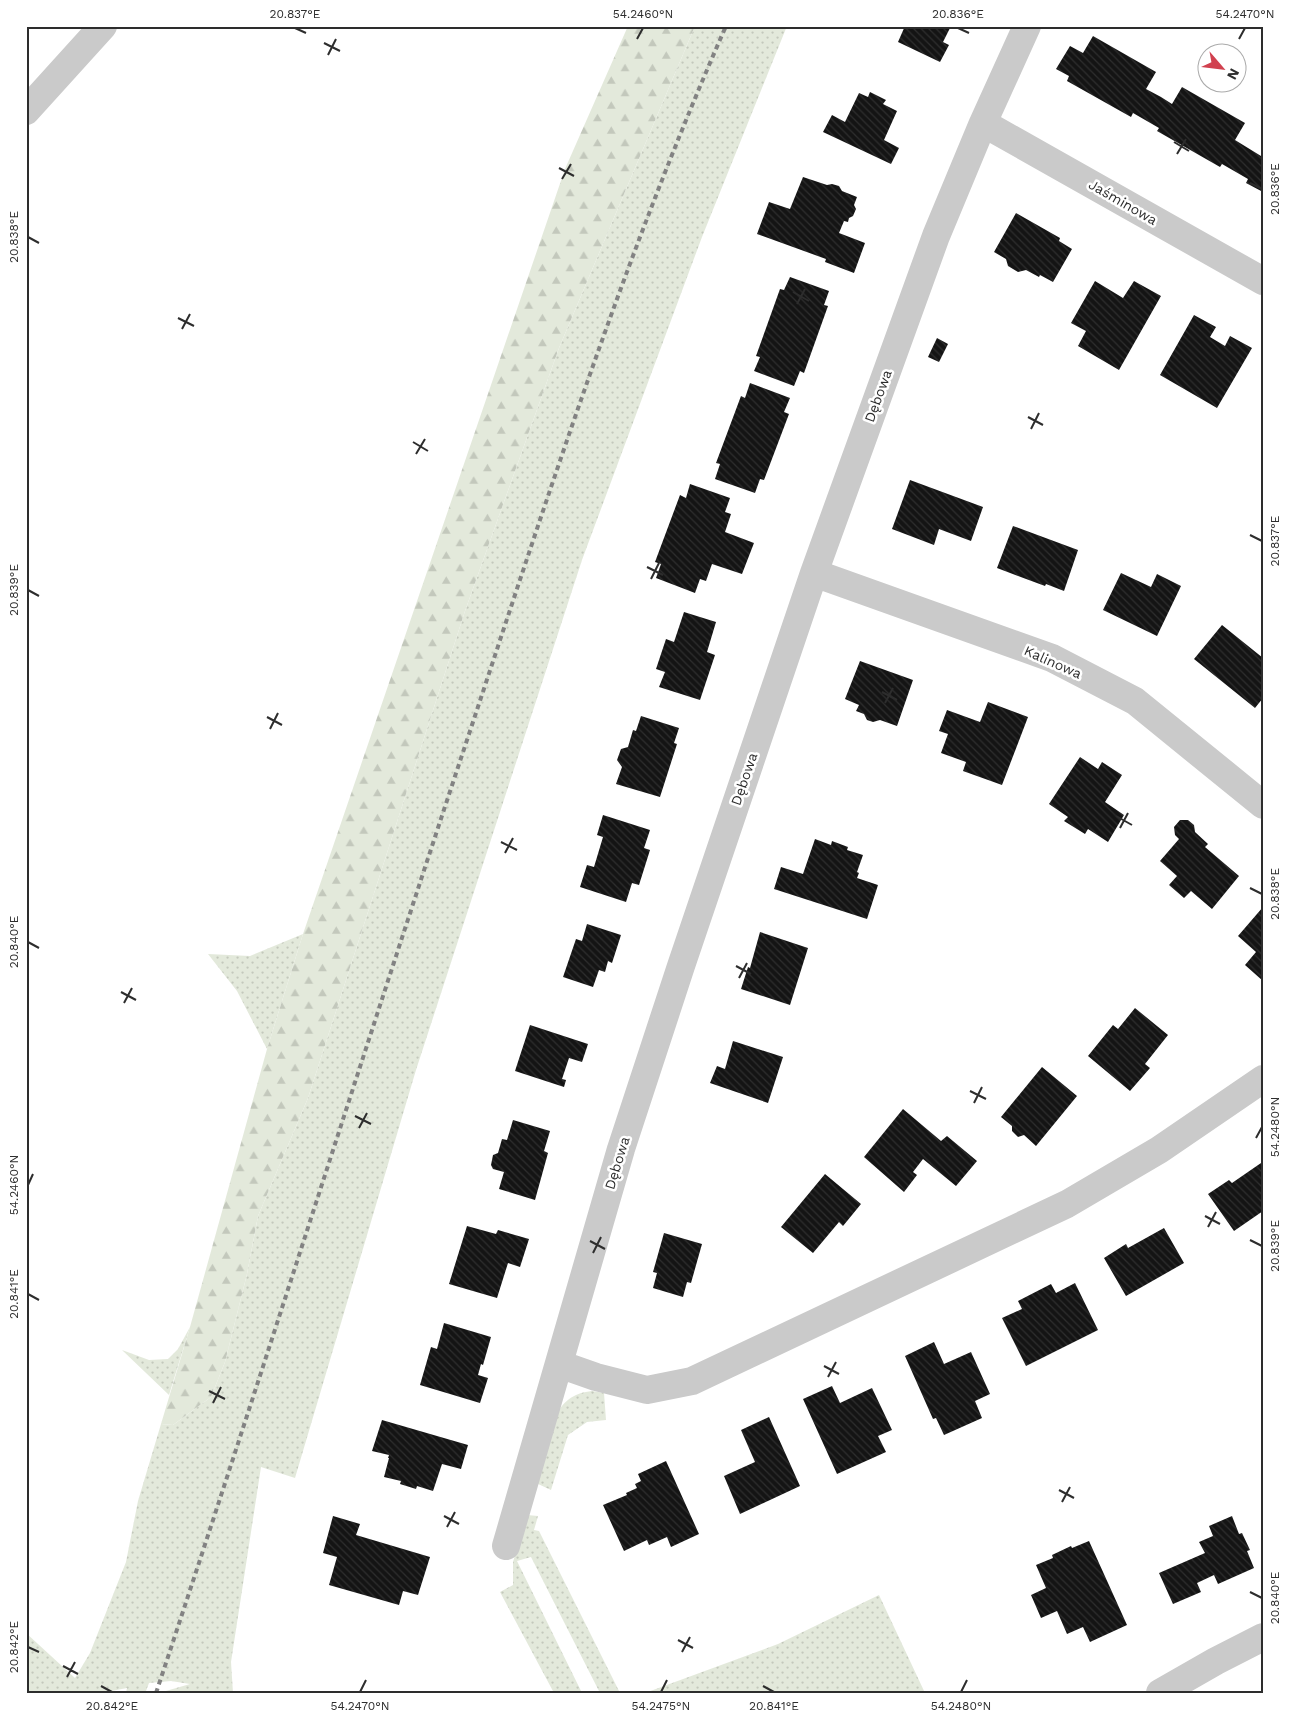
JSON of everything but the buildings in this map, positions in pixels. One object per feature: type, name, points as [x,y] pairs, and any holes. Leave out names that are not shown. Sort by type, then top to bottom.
[{"type":"street","points":[[26,111],[103,26]]},
{"type":"street","name":"Dębowa","points":[[506,1546],[621,1149],[684,956],[814,573],[933,245],[983,123],[1027,26]]},
{"type":"street","name":"Jaśminowa","points":[[983,123],[1263,281]]},
{"type":"street","name":"Kalinowa","points":[[814,573],[1052,658],[1135,701],[1263,805]]},
{"type":"street","points":[[558,1364],[596,1377],[647,1390],[692,1381],[1066,1204],[1158,1150],[1263,1079]]},
{"type":"street","points":[[1160,1693],[1263,1637]]},
{"type":"green space","points":[[628,26],[695,26],[559,348],[465,611],[308,1098],[258,1216],[247,1274],[225,1362],[211,1397],[173,1425],[161,1424],[190,1327],[267,1049],[303,934],[565,169]]},
{"type":"green space","points":[[695,26],[787,26],[702,237],[582,560],[416,1070],[295,1478],[261,1467],[231,1662],[233,1693],[159,1693],[190,1684],[171,1681],[149,1683],[146,1691],[126,1693],[127,1688],[101,1693],[26,1693],[26,1633],[75,1678],[90,1653],[126,1562],[138,1501],[161,1424],[173,1425],[211,1397],[225,1362],[247,1274],[258,1216],[308,1098],[465,611],[559,348]]},
{"type":"green space","points":[[303,934],[267,1049],[237,991],[208,954],[250,956]]},
{"type":"green space","points":[[190,1327],[169,1395],[122,1350],[149,1360],[168,1359],[178,1349]]},
{"type":"green space","points":[[592,1391],[604,1393],[606,1420],[587,1422],[568,1435],[551,1490],[536,1483],[556,1415],[571,1398],[580,1393]]},
{"type":"green space","points":[[527,1515],[538,1516],[534,1530],[539,1531],[620,1693],[600,1693],[531,1557],[517,1561],[582,1693],[554,1693],[500,1592],[513,1585],[513,1562]]},
{"type":"green space","points":[[879,1595],[925,1693],[645,1693],[778,1644]]},
{"type":"railway","points":[[156,1693],[560,460],[655,198],[726,26]]}]
